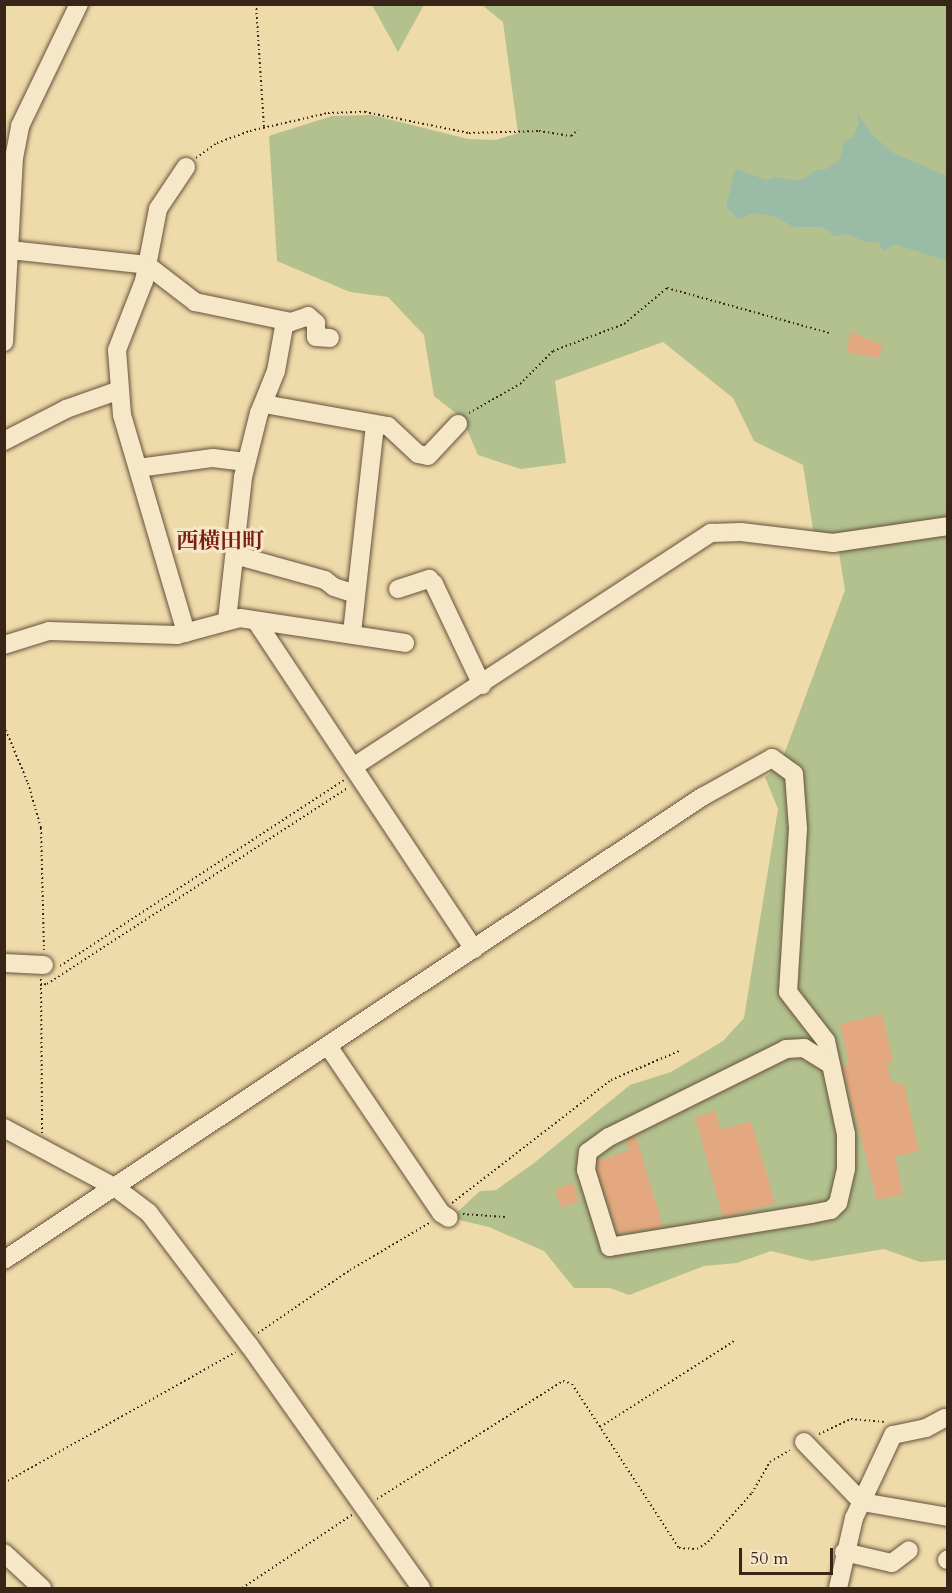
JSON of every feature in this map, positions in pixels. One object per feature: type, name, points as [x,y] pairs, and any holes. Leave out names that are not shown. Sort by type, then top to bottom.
[{"type":"street","points":[[4,342],[14,158],[20,126],[79,4]]},
{"type":"street","points":[[186,167],[158,209],[147,265],[117,350],[122,415],[186,633]]},
{"type":"street","points":[[10,250],[147,265],[195,302],[285,321],[308,316],[316,323],[316,337],[330,338]]},
{"type":"street","points":[[227,620],[246,462],[276,371],[285,321]]},
{"type":"street","points":[[4,441],[66,409],[120,390]]},
{"type":"street","points":[[264,404],[388,426],[418,454],[428,456],[458,424]]},
{"type":"street","points":[[352,633],[375,425]]},
{"type":"street","points":[[138,468],[213,458],[246,462]]},
{"type":"street","points":[[357,772],[482,685],[711,533],[741,532],[833,543],[948,526]]},
{"type":"street","points":[[235,555],[325,580],[333,587],[356,594]]},
{"type":"street","points":[[398,589],[429,579],[434,584],[482,685]]},
{"type":"street","points":[[4,645],[49,631],[186,633],[227,620],[256,621],[352,633],[392,644],[405,643]]},
{"type":"street","points":[[256,621],[474,949]]},
{"type":"street","points":[[4,1260],[116,1188],[702,797],[772,758],[794,774],[798,829],[788,992],[826,1041],[846,1134],[846,1156],[838,1203],[831,1210],[610,1247],[586,1170],[588,1152],[609,1137],[786,1049],[804,1048],[830,1064]]},
{"type":"street","points":[[4,963],[44,968]]},
{"type":"street","points":[[328,1046],[445,1215]]},
{"type":"street","points":[[4,1128],[116,1188],[149,1214],[169,1237],[249,1345],[421,1588]]},
{"type":"street","points":[[838,1588],[844,1552],[862,1502],[893,1435],[926,1428],[945,1418]]},
{"type":"street","points":[[804,1442],[862,1502],[948,1518]]},
{"type":"street","points":[[844,1552],[892,1563],[909,1550]]},
{"type":"street","points":[[4,1553],[42,1588]]},
{"type":"path","points":[[256,4],[264,127]]},
{"type":"path","points":[[186,167],[218,143],[264,127],[350,112],[397,117],[469,133],[539,131],[571,136],[578,130]]},
{"type":"path","points":[[458,424],[520,384],[553,351],[624,324],[667,288],[829,333]]},
{"type":"path","points":[[4,726],[28,783],[41,828],[44,968],[40,985],[42,1135],[37,1145]]},
{"type":"path","points":[[44,968],[51,971],[357,772]]},
{"type":"path","points":[[4,1483],[91,1437],[203,1367],[249,1345],[283,1315],[320,1294],[350,1270],[419,1233],[445,1215],[611,1080],[679,1051]]},
{"type":"path","points":[[445,1215],[480,1212],[505,1217]]},
{"type":"path","points":[[600,1427],[734,1341]]},
{"type":"path","points":[[242,1588],[563,1381],[572,1384],[679,1548],[697,1550],[708,1542],[752,1493],[770,1462],[804,1442],[851,1419],[880,1421],[893,1425],[899,1433]]},
{"type":"shaded area","points":[[372,5],[424,5],[398,52]]},
{"type":"shaded area","points":[[482,5],[947,5],[947,1260],[920,1262],[884,1249],[811,1261],[771,1251],[737,1263],[704,1266],[629,1295],[610,1288],[574,1288],[544,1251],[489,1227],[451,1218],[480,1191],[496,1190],[534,1163],[630,1085],[671,1072],[723,1041],[744,1018],[778,809],[765,777],[779,768],[845,590],[836,534],[814,536],[803,465],[754,441],[733,398],[663,342],[555,381],[566,463],[521,469],[478,455],[462,418],[434,396],[424,335],[388,297],[350,292],[277,261],[269,136],[332,116],[372,115],[468,139],[496,140],[518,133],[503,22]]},
{"type":"shaded area","points":[[856,111],[873,136],[895,154],[947,176],[947,261],[895,244],[884,251],[878,242],[866,242],[846,234],[835,236],[822,227],[794,227],[774,216],[754,213],[738,219],[726,207],[735,169],[767,180],[775,177],[799,181],[817,170],[827,169],[840,159],[844,142],[854,136],[859,123]]},
{"type":"building","points":[[851,332],[883,345],[879,358],[846,352]]},
{"type":"building","points":[[882,1014],[893,1061],[887,1062],[891,1081],[904,1085],[919,1151],[895,1157],[903,1194],[877,1200],[845,1076],[843,1066],[849,1064],[840,1024]]},
{"type":"building","points":[[715,1111],[721,1130],[751,1121],[775,1203],[723,1217],[695,1117]]},
{"type":"building","points":[[636,1136],[663,1227],[618,1234],[597,1169],[598,1161],[629,1150],[626,1141]]},
{"type":"building","points":[[573,1183],[579,1201],[561,1207],[555,1189]]},
{"type":"district","name":"西横田町","points":[[220,542]]}]
